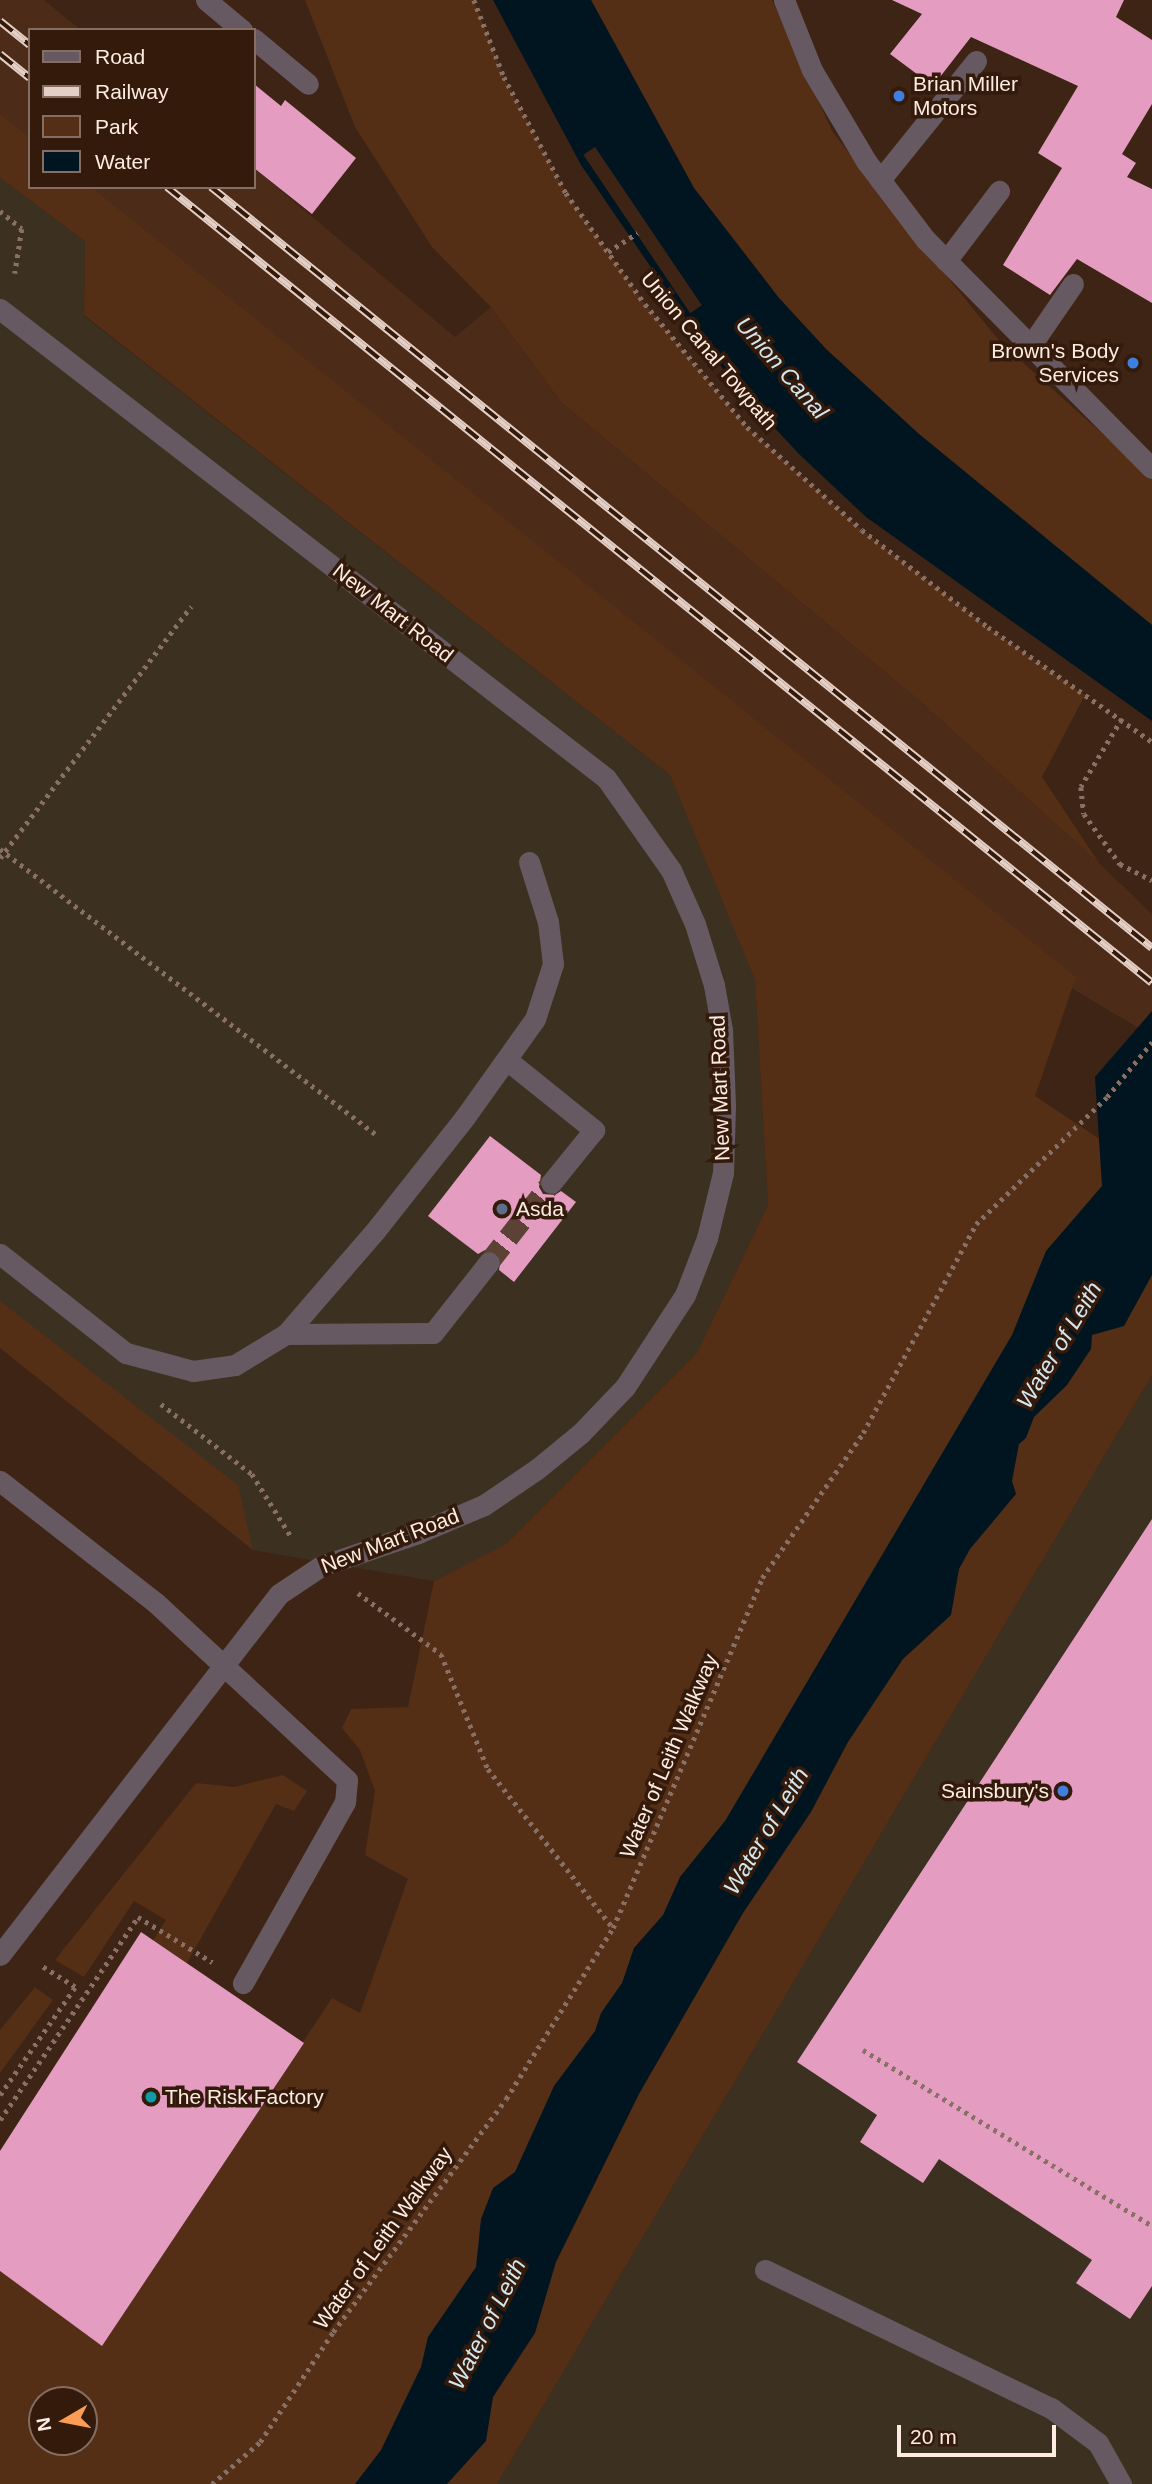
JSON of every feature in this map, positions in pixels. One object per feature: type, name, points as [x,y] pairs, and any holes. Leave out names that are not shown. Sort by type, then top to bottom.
[{"type":"street","points":[[206,0],[240,28]]},
{"type":"street","points":[[784,0],[812,70],[880,180],[925,239],[1152,468]]},
{"type":"street","points":[[256,42],[308,84]]},
{"type":"street","points":[[880,180],[976,61]]},
{"type":"street","points":[[946,261],[999,191]]},
{"type":"street","points":[[1031,345],[1073,284]]},
{"type":"street","name":"New Mart Road","points":[[4,312],[606,778],[671,870],[695,924],[714,985],[722,1030],[725,1106],[723,1173],[707,1238],[685,1295],[625,1387],[581,1433],[537,1469],[484,1505],[418,1533],[321,1566],[279,1594],[4,1950]]},
{"type":"street","points":[[0,1254],[126,1353],[193,1371],[235,1365],[286,1334],[375,1231],[507,1060],[535,1019],[553,964],[548,922],[528,862]]},
{"type":"street","points":[[507,1060],[594,1130],[551,1183]]},
{"type":"street","points":[[286,1334],[433,1333],[489,1262]]},
{"type":"street","points":[[0,1482],[156,1603],[347,1780],[345,1802],[243,1983]]},
{"type":"street","points":[[765,2270],[1051,2408],[1098,2442],[1121,2484]]},
{"type":"path","name":"Union Canal Towpath","points":[[474,0],[490,44],[531,130],[566,193],[645,304],[747,427],[862,530],[988,626],[1152,742]]},
{"type":"path","points":[[0,211],[22,229],[4,312]]},
{"type":"path","points":[[608,252],[637,233]]},
{"type":"path","points":[[0,858],[2,850],[191,606]]},
{"type":"path","points":[[1122,719],[1082,787],[1084,814],[1120,864],[1152,880]]},
{"type":"path","points":[[2,850],[375,1134]]},
{"type":"path","name":"Water of Leith Walkway","points":[[212,2484],[260,2442],[333,2332],[506,2099],[613,1928],[762,1578],[863,1433],[976,1224],[1107,1097],[1152,1042]]},
{"type":"path","points":[[126,1353],[151,1396],[252,1475],[286,1532]]},
{"type":"path","points":[[441,1654],[488,1769],[613,1928]]},
{"type":"path","points":[[0,2120],[138,1917],[243,1983]]},
{"type":"path","points":[[0,2095],[75,1987],[4,1950]]},
{"type":"path","points":[[863,2050],[1152,2226]]},
{"type":"shaded area","points":[[0,0],[44,0],[79,28],[28,28],[28,161],[0,137]]},
{"type":"shaded area","points":[[256,170],[455,337],[491,307],[561,402],[920,701],[1152,914],[1152,1036],[994,942],[61,189],[256,189]]},
{"type":"shaded area","points":[[0,178],[85,241],[84,316],[670,775],[755,980],[768,1205],[697,1353],[506,1544],[434,1581],[253,1550],[0,1342]]},
{"type":"shaded area","points":[[1152,1375],[1152,2484],[497,2484]]},
{"type":"green space","points":[[305,0],[474,0],[504,77],[566,193],[645,304],[747,427],[862,530],[988,627],[1085,695],[1042,777],[1099,863],[920,701],[561,402],[491,307],[432,247],[355,127]]},
{"type":"green space","points":[[591,0],[772,0],[832,131],[899,218],[1002,344],[1152,478],[1152,625],[919,434],[826,349],[779,298],[694,188]]},
{"type":"green space","points":[[0,114],[28,136],[28,189],[93,189],[1076,977],[1035,1096],[1152,1174],[1152,1375],[497,2484],[0,2484],[0,2271],[103,2345],[332,1998],[360,2013],[408,1879],[365,1855],[375,1791],[360,1750],[342,1728],[351,1709],[408,1707],[434,1581],[506,1544],[697,1353],[768,1205],[755,980],[670,775],[84,315],[85,241],[0,178]]},
{"type":"green space","points":[[0,1301],[238,1485],[253,1550],[0,1348]]},
{"type":"green space","points":[[283,1775],[307,1791],[294,1811],[276,1804],[187,1963],[153,1940],[166,1920],[134,1901],[84,1977],[55,1960],[196,1783],[234,1787]]},
{"type":"green space","points":[[35,1987],[53,2000],[0,2073],[0,2030]]},
{"type":"water","name":"Union Canal","points":[[493,0],[591,0],[694,188],[779,298],[826,349],[919,434],[1152,625],[1152,721],[866,517],[799,454],[734,384],[581,165]]},
{"type":"water","name":"Water of Leith","points":[[1152,1011],[1152,1275],[1124,1326],[1092,1335],[1091,1349],[1067,1385],[1034,1417],[1026,1438],[1019,1444],[1012,1481],[1016,1494],[970,1549],[959,1569],[951,1615],[903,1659],[848,1742],[811,1812],[743,1913],[639,2094],[556,2262],[535,2333],[493,2397],[486,2441],[447,2484],[355,2484],[381,2450],[421,2367],[428,2337],[476,2267],[481,2219],[493,2188],[515,2172],[554,2086],[595,2031],[601,2013],[622,1983],[634,1948],[663,1915],[680,1877],[725,1821],[1012,1335],[1046,1251],[1102,1186],[1095,1077]]},
{"type":"pier","points":[[595,147],[702,305],[690,313],[583,155]]},
{"type":"building","points":[[892,0],[1124,0],[1116,17],[1152,40],[1152,104],[1122,154],[1136,163],[1127,177],[1152,189],[1152,303],[1077,259],[1050,295],[1003,265],[1062,168],[1038,153],[1078,86],[971,37],[933,86],[890,54],[922,14]]},
{"type":"building","points":[[256,86],[281,106],[285,100],[356,158],[312,214],[256,170]]},
{"type":"building","name":"Asda","points":[[490,1136],[541,1175],[539,1187],[543,1194],[555,1195],[561,1191],[576,1202],[514,1282],[499,1270],[501,1258],[497,1251],[485,1250],[478,1254],[428,1216]]},
{"type":"building","name":"Sainsbury's","points":[[1152,1519],[1152,2286],[1130,2319],[1076,2283],[1092,2260],[939,2159],[923,2183],[860,2142],[877,2115],[797,2062]]},
{"type":"building","name":"The Risk Factory","points":[[141,1932],[304,2043],[102,2346],[0,2271],[0,2151]]},
{"type":"tunnel","points":[[489,1262],[551,1183]]},
{"type":"railway","points":[[0,21],[28,43]]},
{"type":"railway","points":[[0,54],[28,76]]},
{"type":"railway","points":[[169,189],[1152,983]]},
{"type":"railway","points":[[213,189],[1152,948]]},
{"type":"place","name":"Brian Miller Motors","points":[[899,96]]},
{"type":"place","name":"Brown's Body Services","points":[[1133,363]]},
{"type":"place","name":"Asda","points":[[502,1209]]},
{"type":"place","name":"Sainsbury's","points":[[1063,1791]]},
{"type":"place","name":"The Risk Factory","points":[[151,2097]]}]
